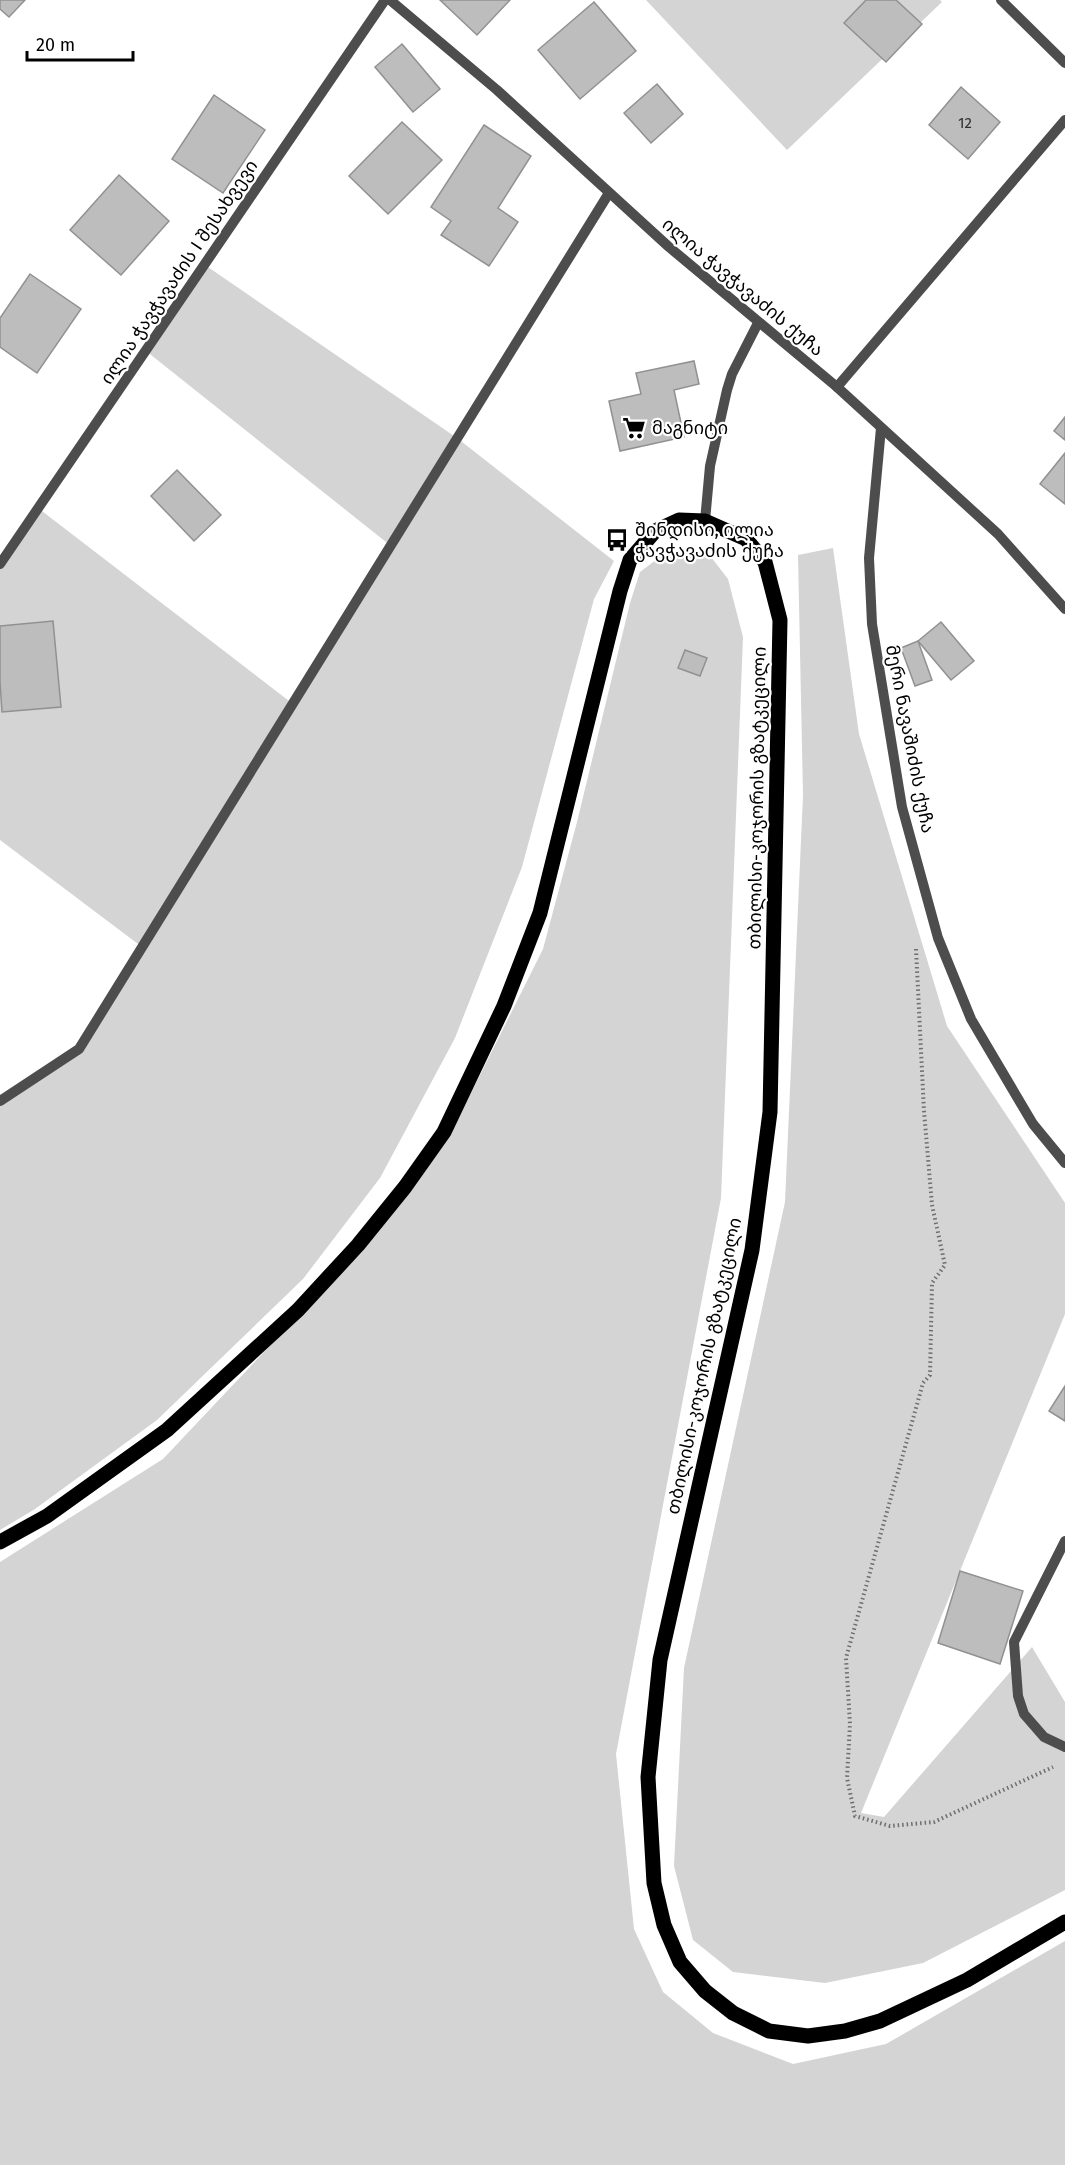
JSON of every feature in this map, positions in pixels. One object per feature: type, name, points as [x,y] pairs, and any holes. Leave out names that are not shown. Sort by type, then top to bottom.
[{"type":"main road","name":"თბილისი-კოჯორის გზატკეცილი","points":[[0,1542],[47,1516],[167,1430],[298,1310],[358,1245],[405,1187],[444,1131],[504,1006],[540,913],[613,617],[630,560],[655,531],[679,520],[705,521],[746,539],[765,562],[780,620],[770,1112],[752,1250],[660,1660],[648,1777],[654,1883],[664,1925],[680,1962],[714,1999],[733,2013],[769,2031],[808,2036],[845,2031],[880,2021],[967,1980],[1065,1922]]},
{"type":"street","name":"ილია ჭავჭავაძის I შესახვევი","points":[[0,564],[385,0]]},
{"type":"street","name":"ილია ჭავჭავაძის ქუჩა","points":[[390,0],[497,90],[669,248],[837,387],[998,534],[1065,609]]},
{"type":"street","points":[[1001,0],[1065,63]]},
{"type":"street","points":[[837,387],[1065,120]]},
{"type":"street","points":[[0,1101],[79,1049],[609,193]]},
{"type":"street","points":[[705,521],[711,466],[727,390],[732,374],[758,323]]},
{"type":"street","name":"მერი ნავაშიძის ქუჩა","points":[[881,428],[869,558],[872,624],[902,807],[938,938],[971,1019],[1034,1124],[1065,1163]]},
{"type":"street","points":[[1065,1541],[1014,1642],[1018,1696],[1024,1714],[1044,1737],[1065,1747]]},
{"type":"path","points":[[915,943],[924,1111],[932,1205],[945,1265],[932,1283],[930,1375],[923,1383],[846,1658],[850,1724],[847,1778],[855,1816],[890,1826],[934,1822],[1055,1767]]},
{"type":"shaded area","points":[[646,0],[940,0],[942,2],[787,150]]},
{"type":"shaded area","points":[[205,265],[457,438],[614,561],[594,599],[522,867],[455,1038],[380,1178],[303,1279],[157,1420],[35,1509],[0,1530],[0,1101],[79,1049],[142,947],[0,840],[0,564],[38,508],[293,704],[391,546],[146,351]]},
{"type":"shaded area","points":[[833,548],[859,734],[947,1026],[1065,1203],[1065,1314],[861,1813],[884,1817],[1032,1647],[1065,1702],[1065,1890],[923,1963],[825,1983],[733,1972],[693,1940],[674,1866],[684,1668],[785,1202],[803,795],[798,555]]},
{"type":"shaded area","points":[[687,549],[711,557],[728,579],[743,637],[721,1198],[616,1754],[634,1929],[663,1992],[713,2033],[793,2064],[886,2044],[1065,1941],[1065,2165],[0,2165],[0,1562],[163,1459],[363,1247],[455,1125],[543,949],[577,822],[630,603],[640,572],[665,553]]},
{"type":"building","points":[[0,0],[25,0],[9,17],[0,9]]},
{"type":"building","points":[[440,0],[510,0],[477,35]]},
{"type":"building","points":[[866,0],[896,0],[922,24],[886,62],[844,23]]},
{"type":"building","points":[[594,2],[636,51],[580,99],[538,50]]},
{"type":"building","points":[[402,44],[440,89],[413,112],[375,67]]},
{"type":"building","points":[[657,84],[683,114],[651,143],[624,113]]},
{"type":"building","points":[[961,87],[1000,122],[968,159],[929,125]]},
{"type":"building","points":[[214,95],[265,130],[223,193],[172,159]]},
{"type":"building","points":[[402,122],[442,160],[388,214],[349,176]]},
{"type":"building","points":[[484,125],[531,156],[498,208],[518,222],[489,266],[441,235],[451,221],[431,207]]},
{"type":"building","points":[[119,175],[169,221],[121,275],[70,230]]},
{"type":"building","points":[[30,274],[81,309],[37,373],[0,347],[0,318]]},
{"type":"building","points":[[694,361],[699,384],[674,390],[684,437],[620,451],[609,401],[641,394],[636,373]]},
{"type":"building","points":[[1065,417],[1065,440],[1054,431]]},
{"type":"building","points":[[1065,453],[1065,504],[1040,484]]},
{"type":"building","points":[[177,470],[221,515],[194,541],[151,496]]},
{"type":"building","points":[[53,621],[61,707],[2,712],[0,626]]},
{"type":"building","points":[[941,622],[974,661],[951,680],[918,641]]},
{"type":"building","points":[[918,641],[932,680],[915,686],[901,648]]},
{"type":"building","points":[[685,650],[707,658],[700,676],[678,668]]},
{"type":"building","points":[[1065,1386],[1065,1421],[1049,1411]]},
{"type":"building","points":[[960,1571],[1023,1591],[1000,1664],[938,1643]]},
{"type":"place","name":"მაგნიტი","points":[[634,428]]},
{"type":"place","name":"შინდისი, ილია ჭავჭავაძის ქუჩა","points":[[617,540]]}]
